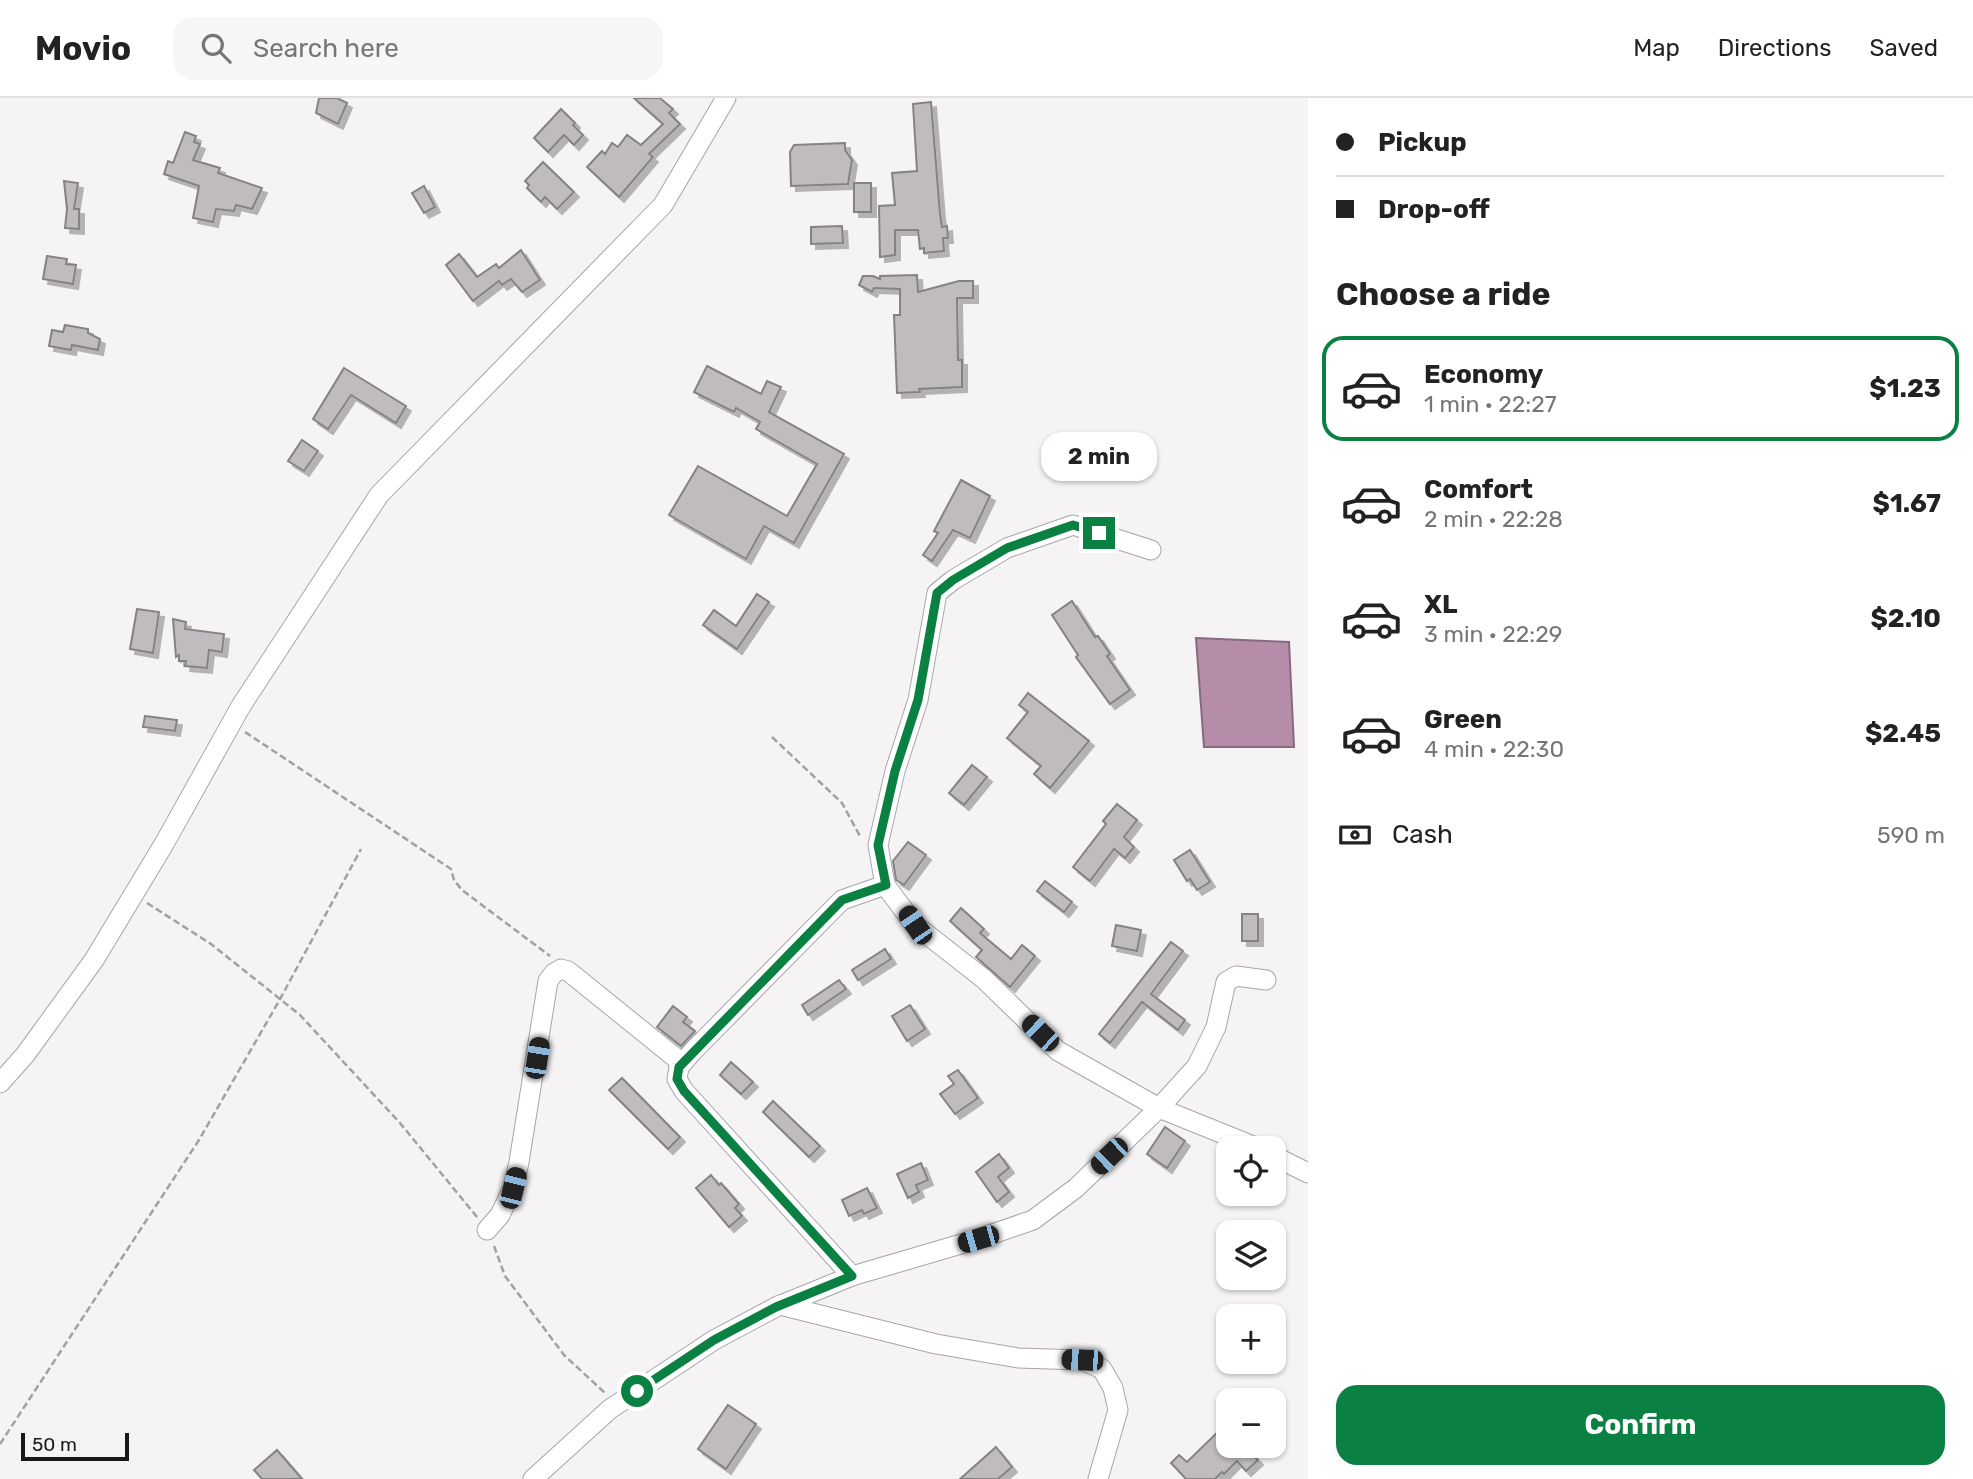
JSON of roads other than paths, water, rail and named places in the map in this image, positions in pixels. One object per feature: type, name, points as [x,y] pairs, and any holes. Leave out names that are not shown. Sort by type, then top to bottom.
[{"type":"street","points":[[0,1083],[25,1055],[94,960],[231,723],[379,495],[663,205],[726,98]]},
{"type":"street","points":[[1151,550],[1073,525],[1007,548],[953,580],[937,593],[918,700],[895,771],[878,845],[886,885],[915,925],[984,979],[1058,1051],[1159,1108],[1228,1136]]},
{"type":"street","points":[[852,1276],[684,1091],[677,1079],[682,1063],[842,900],[886,885]]},
{"type":"street","points":[[487,1230],[500,1214],[513,1188],[525,1134],[548,981],[554,973],[561,969],[568,971],[682,1063]]},
{"type":"street","points":[[533,1479],[618,1404],[714,1340],[780,1305],[852,1276],[1033,1220],[1076,1188],[1159,1108],[1198,1066],[1216,1027],[1226,982],[1236,976],[1266,980]]},
{"type":"street","points":[[1286,1162],[1308,1174]]},
{"type":"street","points":[[780,1305],[936,1345],[1018,1358],[1082,1360],[1102,1369],[1113,1388],[1118,1410],[1098,1479]]}]
